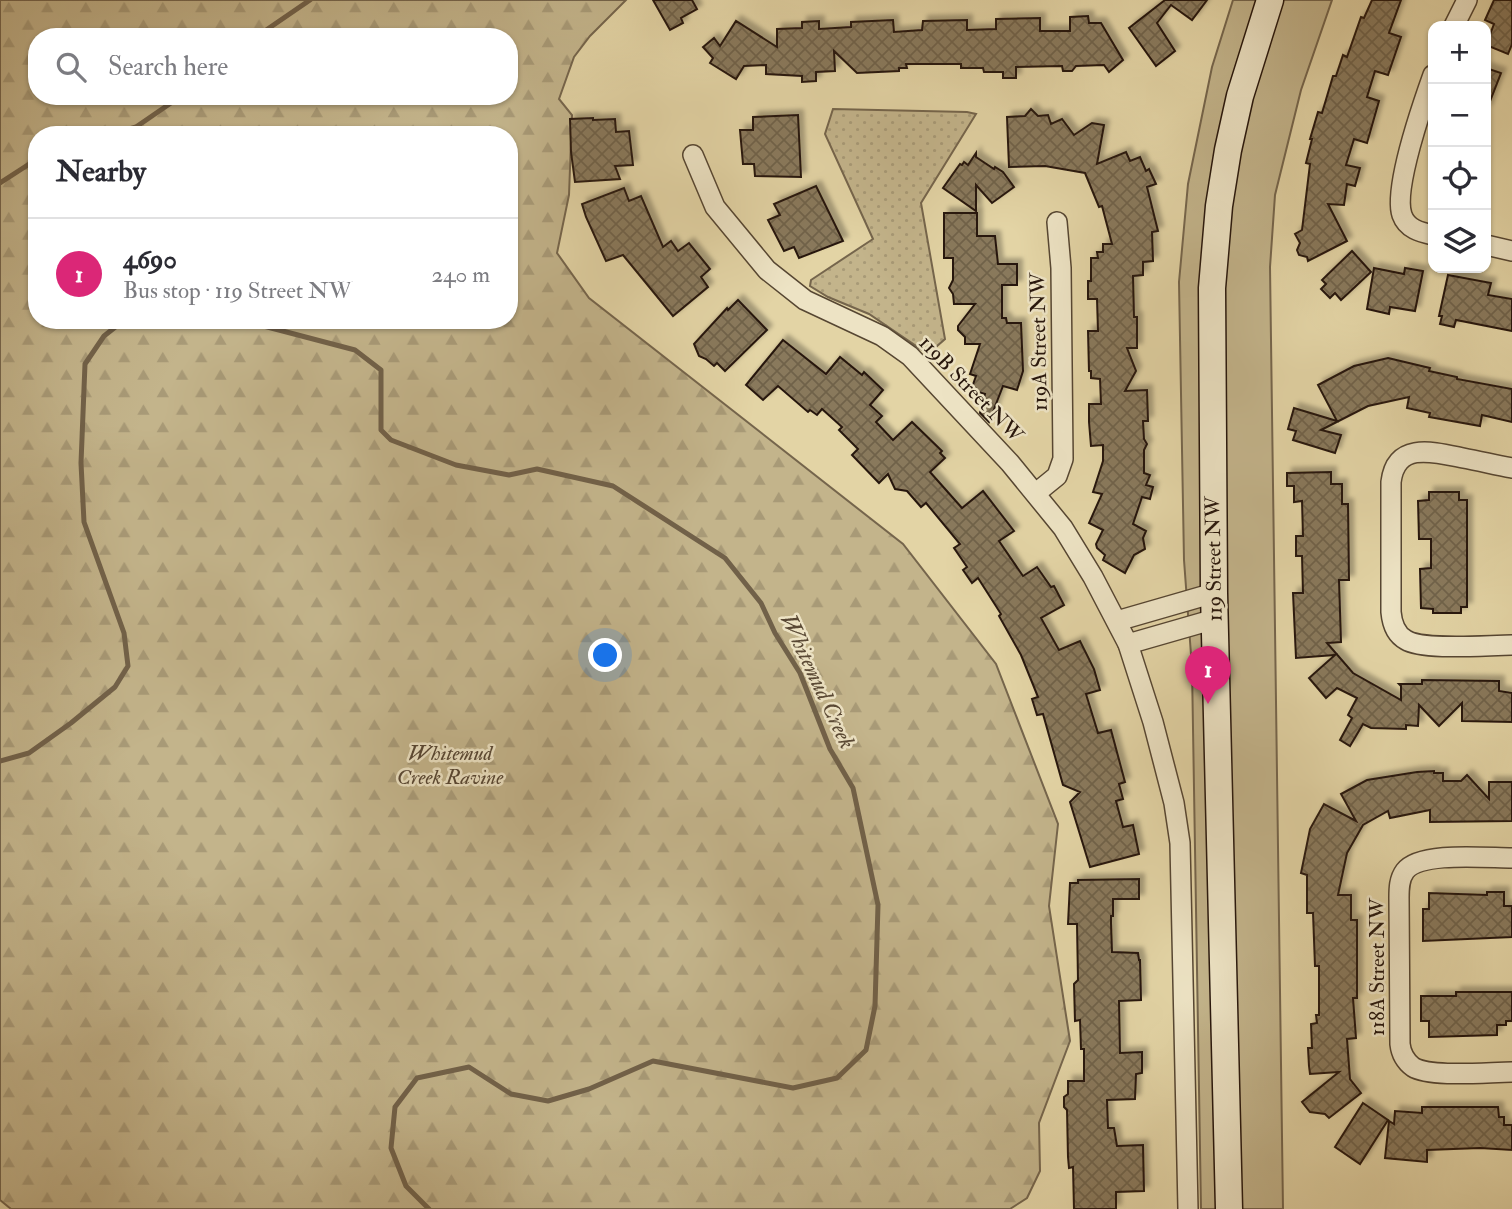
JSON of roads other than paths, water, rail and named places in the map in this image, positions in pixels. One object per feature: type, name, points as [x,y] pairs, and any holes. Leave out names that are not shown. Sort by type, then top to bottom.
[{"type":"street","name":"119 Street NW","points":[[1229,1209],[1214,593],[1212,288],[1219,206],[1240,96],[1270,0]]},
{"type":"street","points":[[1456,21],[1467,0]]},
{"type":"street","points":[[1428,232],[1410,227],[1402,215],[1401,194],[1430,84]]},
{"type":"street","name":"119B Street NW","points":[[693,155],[715,207],[767,270],[805,300],[864,327],[910,356],[1036,492]]},
{"type":"street","name":"119A Street NW","points":[[1036,492],[1057,476],[1063,459],[1062,268],[1057,222]]},
{"type":"street","points":[[1491,246],[1512,251]]},
{"type":"street","points":[[1512,468],[1424,451],[1400,460],[1392,472],[1391,482],[1391,612],[1399,635],[1414,644],[1424,645],[1512,645]]},
{"type":"street","points":[[1036,492],[1077,550],[1128,645],[1153,722],[1174,803],[1181,843],[1188,1209]]},
{"type":"street","points":[[1117,621],[1214,593]]},
{"type":"street","points":[[1128,645],[1215,619]]},
{"type":"street","name":"118A Street NW","points":[[1512,858],[1417,862],[1404,872],[1399,898],[1400,1044],[1406,1061],[1417,1069],[1435,1073],[1512,1072]]},
{"type":"waterway","name":"Whitemud Creek","points":[[269,28],[310,0]]},
{"type":"waterway","name":"Whitemud Creek","points":[[137,126],[168,105]]},
{"type":"waterway","name":"Whitemud Creek","points":[[0,183],[28,165]]},
{"type":"waterway","name":"Whitemud Creek","points":[[0,761],[29,753],[71,723],[115,687],[128,666],[124,633],[84,522],[81,463],[85,364],[104,336],[113,329]]},
{"type":"waterway","name":"Whitemud Creek","points":[[275,329],[355,350],[381,370],[381,430],[391,440],[456,465],[509,475],[537,469],[613,486],[725,558],[761,603],[775,633],[800,673],[830,749],[853,788],[878,905],[875,1006],[866,1050],[837,1078],[793,1088],[653,1061],[589,1089],[548,1101],[511,1094],[469,1067],[417,1078],[395,1107],[391,1148],[406,1186],[429,1209]]},
{"type":"place","name":"4690","points":[[1208,704]]},
{"type":"park label","name":"Whitemud Creek Ravine","points":[[450,765]]}]
